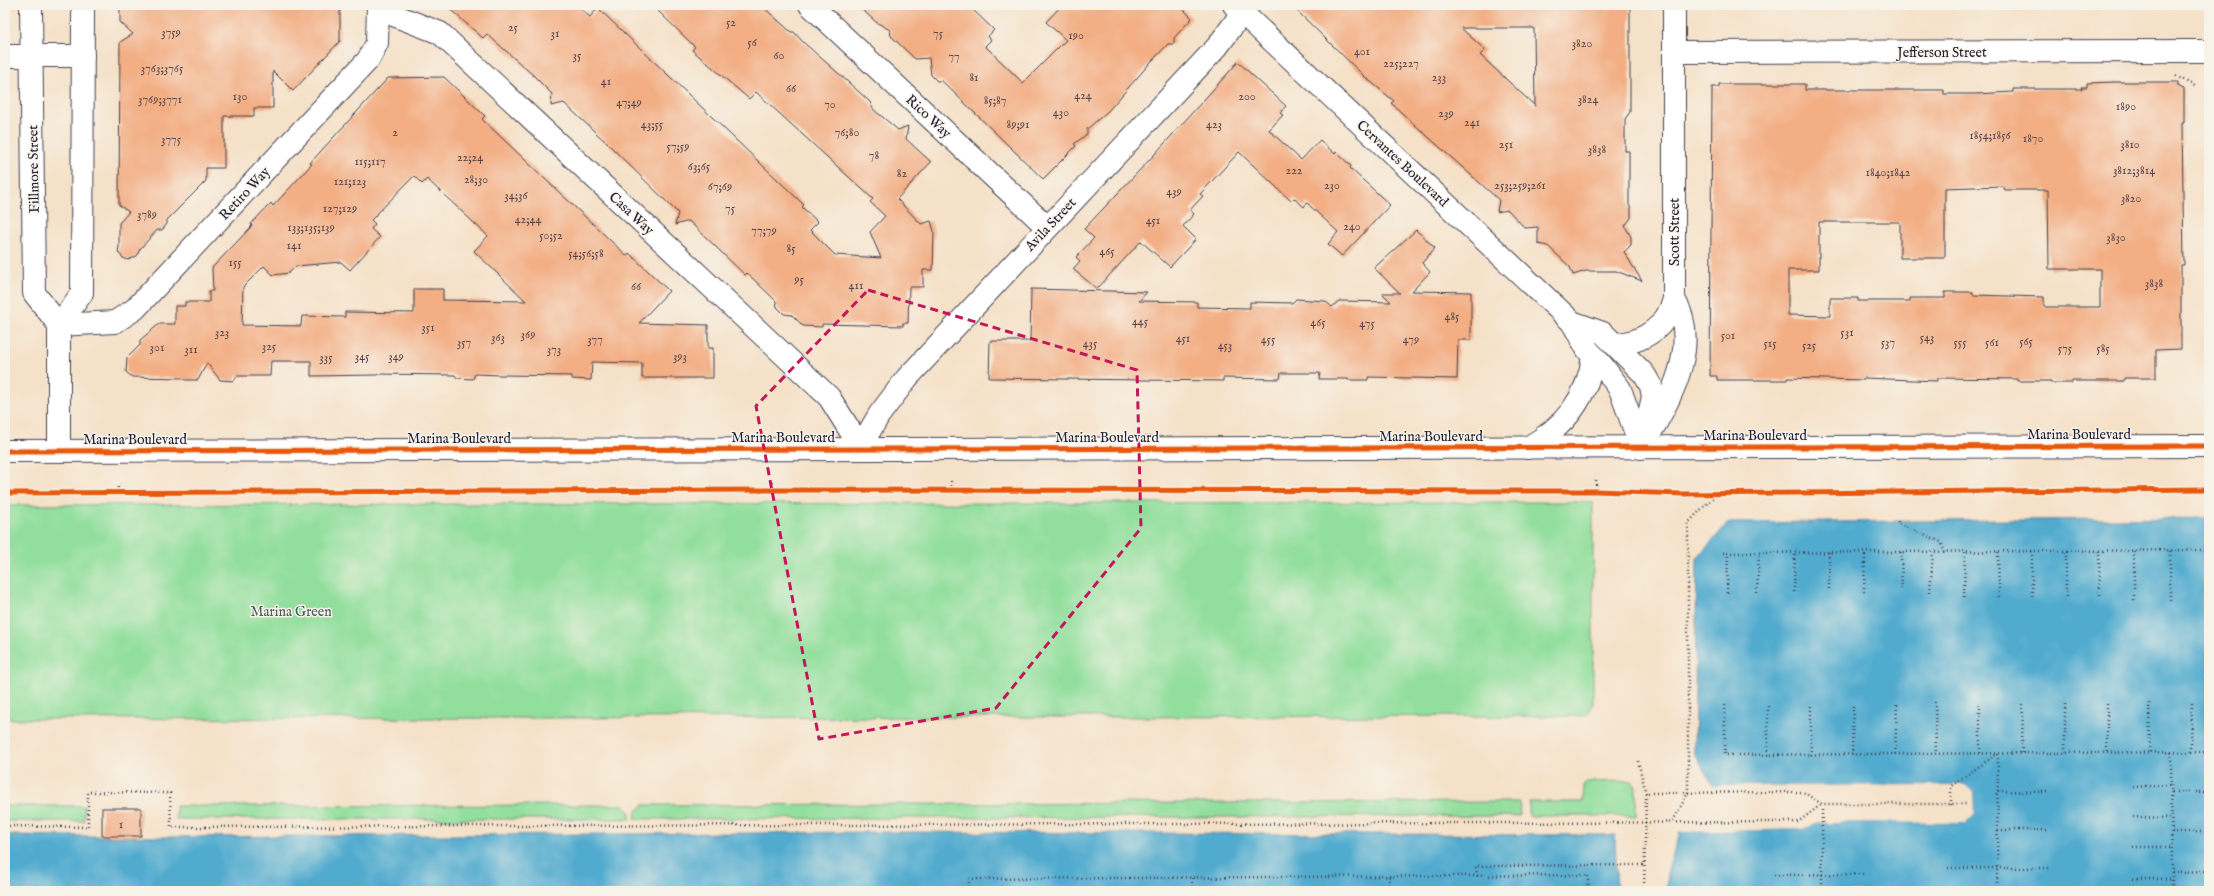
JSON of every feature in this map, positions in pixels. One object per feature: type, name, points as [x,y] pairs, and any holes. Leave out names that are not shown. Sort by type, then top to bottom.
[{"type":"street","name":"Fillmore Street","points":[[32,5],[34,293],[58,325]]},
{"type":"street","points":[[59,451],[58,325],[82,293],[83,5]]},
{"type":"street","name":"Rico Way","points":[[810,5],[1047,227]]},
{"type":"street","name":"Scott Street","points":[[1641,448],[1662,412],[1679,373],[1685,335],[1684,322],[1680,309],[1674,299],[1674,5]]},
{"type":"street","name":"Retiro Way","points":[[58,325],[115,322],[135,309],[368,60],[377,43],[378,7]]},
{"type":"street","name":"Casa Way","points":[[378,7],[440,33],[829,397],[851,432],[858,449]]},
{"type":"street","name":"Avila Street","points":[[858,449],[879,415],[908,378],[1047,227],[1217,47],[1241,8]]},
{"type":"street","name":"Cervantes Boulevard","points":[[1241,8],[1572,322],[1586,349],[1606,370],[1625,398],[1641,448]]},
{"type":"street","name":"Jefferson Street","points":[[1674,52],[2209,51]]},
{"type":"street","points":[[5,56],[83,56]]},
{"type":"street","points":[[1615,344],[1623,344],[1640,338],[1660,327],[1672,310],[1674,299]]},
{"type":"street","name":"Cervantes Boulevard","points":[[1572,322],[1603,333],[1644,374],[1651,386],[1653,397],[1641,448]]},
{"type":"street","points":[[1527,448],[1556,429],[1577,406],[1588,382],[1593,356]]},
{"type":"street","name":"Marina Boulevard","points":[[5,451],[2209,446]]},
{"type":"path","points":[[1588,491],[1596,491],[1596,480]]},
{"type":"path","points":[[951,481],[951,490]]},
{"type":"path","points":[[772,482],[772,490]]},
{"type":"path","points":[[7,483],[6,493],[15,493]]},
{"type":"path","points":[[118,483],[118,493]]},
{"type":"path","points":[[764,490],[780,490]]},
{"type":"path","points":[[943,490],[958,490]]},
{"type":"path","points":[[110,493],[126,493]]},
{"type":"path","points":[[1673,822],[1688,793],[1688,523],[1717,493]]},
{"type":"path","points":[[1898,521],[1898,524],[1941,542],[1945,552]]},
{"type":"path","points":[[1723,553],[2209,550],[2208,602]]},
{"type":"path","points":[[2032,551],[2032,596]]},
{"type":"path","points":[[2099,551],[2100,597]]},
{"type":"path","points":[[2134,551],[2134,602]]},
{"type":"path","points":[[2170,551],[2170,602]]},
{"type":"path","points":[[1829,552],[1829,592]]},
{"type":"path","points":[[1864,592],[1865,552]]},
{"type":"path","points":[[1901,552],[1902,592]]},
{"type":"path","points":[[1930,592],[1933,552]]},
{"type":"path","points":[[1964,597],[1965,552]]},
{"type":"path","points":[[1998,552],[1999,597]]},
{"type":"path","points":[[2066,552],[2066,597]]},
{"type":"path","points":[[1727,593],[1728,553]]},
{"type":"path","points":[[1757,593],[1759,553]]},
{"type":"path","points":[[1794,592],[1795,553]]},
{"type":"path","points":[[1935,702],[1936,754]]},
{"type":"path","points":[[2022,753],[2023,703]]},
{"type":"path","points":[[2107,703],[2107,753]]},
{"type":"path","points":[[2149,703],[2150,752]]},
{"type":"path","points":[[2191,752],[2192,703]]},
{"type":"path","points":[[1768,704],[1768,755]]},
{"type":"path","points":[[1852,754],[1853,704]]},
{"type":"path","points":[[1895,754],[1896,704]]},
{"type":"path","points":[[1980,704],[1980,753]]},
{"type":"path","points":[[2064,753],[2065,704]]},
{"type":"path","points":[[1725,705],[1725,755],[2209,752]]},
{"type":"path","points":[[1811,705],[1811,755]]},
{"type":"path","points":[[2171,752],[2172,891]]},
{"type":"path","points":[[1997,891],[1998,753]]},
{"type":"path","points":[[1951,805],[1951,786],[1998,753]]},
{"type":"path","points":[[1638,761],[1646,793],[1644,891]]},
{"type":"path","points":[[2134,787],[2171,785]]},
{"type":"path","points":[[5,826],[88,827],[88,792],[170,793],[171,827],[1645,821],[1798,822],[1822,804]]},
{"type":"path","points":[[1646,793],[1803,792],[1822,804],[1968,804]]},
{"type":"path","points":[[1998,792],[2047,792]]},
{"type":"path","points":[[2171,792],[2209,792]]},
{"type":"path","points":[[1822,804],[1822,891]]},
{"type":"path","points":[[2133,817],[2171,818]]},
{"type":"path","points":[[1998,830],[2048,830]]},
{"type":"path","points":[[2172,832],[2209,832]]},
{"type":"path","points":[[2134,847],[2172,847]]},
{"type":"path","points":[[1477,876],[1476,866],[1644,865]]},
{"type":"path","points":[[1948,868],[2049,868]]},
{"type":"path","points":[[2172,872],[2209,871]]},
{"type":"path","points":[[1774,875],[1866,874]]},
{"type":"path","points":[[969,891],[969,880],[1588,875],[1588,891]]},
{"type":"path","points":[[1389,876],[1389,891]]},
{"type":"path","points":[[1192,878],[1192,891]]},
{"type":"path","points":[[2133,879],[2172,879]]},
{"type":"highlighted area","points":[[868,290],[1137,370],[1141,528],[996,708],[819,739],[756,406]]},
{"type":"green space","name":"Marina Green","points":[[1593,502],[1593,703],[1588,714],[1583,716],[5,719],[5,505]]},
{"type":"green space","points":[[1632,781],[1636,786],[1636,816],[1529,816],[1529,802],[1583,802],[1584,784],[1587,782]]},
{"type":"green space","points":[[1520,802],[1519,816],[635,819],[636,812],[643,805]]},
{"type":"green space","points":[[624,805],[630,812],[630,819],[176,819],[176,806]]},
{"type":"green space","points":[[5,806],[84,806],[84,821],[5,821]]},
{"type":"water","points":[[2209,518],[2209,891],[1666,891],[1667,873],[1680,832],[1802,829],[1822,822],[1965,823],[1975,814],[1974,792],[1965,785],[1713,786],[1694,753],[1697,558],[1728,523]]},
{"type":"water","points":[[885,832],[1615,835],[1617,891],[5,891],[5,835],[164,837]]},
{"type":"pier","points":[[1706,775],[1713,786],[1966,785],[1974,792],[1975,814],[1966,823],[1822,822],[1802,829],[1680,832],[1680,830],[1715,828],[1802,827],[1822,820],[1965,821],[1973,813],[1972,793],[1965,787],[1713,788],[1704,777]]},
{"type":"building","points":[[120,5],[340,5],[340,41],[293,91],[273,71],[273,108],[254,108],[254,116],[224,116],[224,168],[206,168],[206,181],[167,220],[167,224],[162,230],[157,230],[140,249],[137,256],[128,260],[123,258],[118,252],[119,223],[129,212],[119,205],[120,42],[133,34],[120,22]]},
{"type":"building","points":[[445,5],[577,5],[590,17],[598,8],[804,205],[802,207],[818,222],[810,230],[835,255],[881,258],[870,232],[885,216],[870,202],[873,199],[756,92],[749,99],[692,50],[695,47],[652,5],[761,5],[791,32],[794,32],[802,41],[870,102],[873,109],[898,130],[908,126],[906,139],[931,162],[897,199],[921,224],[931,221],[934,231],[933,270],[923,270],[923,287],[909,287],[908,323],[903,323],[903,326],[822,324],[822,327],[803,326],[792,315],[784,314],[777,307],[776,301],[747,273],[745,275],[689,221],[675,225],[678,213],[564,103],[551,106],[552,94],[534,76],[487,34],[483,38]]},
{"type":"building","points":[[857,5],[968,5],[994,30],[988,36],[991,40],[985,46],[1023,83],[1066,40],[1046,22],[1062,5],[1179,5],[1192,18],[1174,38],[1174,44],[1168,44],[1108,111],[1087,129],[1087,134],[1074,144],[1076,146],[1043,179],[942,81],[937,81],[931,75],[929,58],[915,59],[891,36],[890,30],[876,22]]},
{"type":"building","points":[[1291,5],[1630,5],[1630,112],[1625,119],[1625,151],[1629,151],[1629,205],[1631,208],[1631,218],[1625,226],[1631,237],[1631,245],[1624,252],[1642,281],[1616,271],[1586,271],[1573,275],[1570,267],[1548,246],[1538,244],[1538,227],[1525,228],[1508,210],[1497,212],[1499,200],[1391,103],[1394,101],[1365,77]],"holes":[[[1461,28],[1534,28],[1535,106],[1480,55],[1485,50]]]},
{"type":"building","points":[[1238,62],[1286,106],[1280,113],[1283,115],[1269,130],[1301,160],[1320,140],[1335,154],[1336,152],[1351,166],[1350,168],[1390,205],[1342,256],[1328,244],[1338,232],[1307,203],[1304,207],[1294,198],[1291,201],[1239,152],[1200,194],[1203,196],[1190,210],[1194,214],[1183,226],[1196,239],[1170,267],[1141,241],[1097,289],[1073,269],[1080,261],[1076,257],[1094,238],[1084,229],[1154,155]]},
{"type":"building","points":[[444,77],[485,116],[482,119],[544,178],[627,256],[629,253],[669,291],[639,323],[708,325],[708,348],[713,348],[713,378],[642,378],[642,363],[592,362],[591,380],[572,379],[572,376],[475,374],[473,379],[457,378],[455,375],[378,374],[311,376],[311,361],[271,361],[270,376],[237,376],[234,381],[220,380],[207,363],[198,380],[185,380],[183,378],[132,377],[126,372],[127,358],[140,345],[140,340],[159,324],[175,324],[175,306],[185,306],[185,302],[209,302],[209,291],[213,291],[212,268],[252,226],[251,224],[271,203],[273,206],[312,164],[310,163],[388,78]],"holes":[[[414,176],[422,184],[427,179],[488,236],[474,251],[526,301],[443,300],[443,289],[414,289],[414,313],[345,312],[345,317],[302,316],[301,326],[242,325],[243,287],[264,266],[273,275],[289,273],[296,266],[341,262],[350,270],[380,237],[371,229],[375,224],[371,220]]]},
{"type":"building","points":[[2178,82],[2178,86],[2184,89],[2184,123],[2182,123],[2184,265],[2181,265],[2181,349],[2156,350],[2156,378],[2124,378],[2124,381],[2072,381],[2072,383],[2051,383],[2051,381],[2017,381],[2017,379],[1937,378],[1937,381],[1864,378],[1864,380],[1787,378],[1787,380],[1717,380],[1717,376],[1710,376],[1712,87],[1719,87],[1719,84],[1805,84],[1805,90],[1944,90],[1944,94],[1975,94],[2013,92],[2013,89],[2082,89],[2081,87],[2087,87],[2087,83]],"holes":[[[2002,186],[2005,190],[2048,190],[2049,269],[2100,269],[2100,307],[2044,307],[2044,297],[1973,295],[1973,292],[1945,292],[1945,298],[1910,298],[1910,301],[1858,301],[1858,298],[1830,298],[1830,316],[1788,315],[1788,270],[1819,270],[1819,222],[1900,222],[1900,258],[1945,258],[1945,188]]]},
{"type":"building","points":[[1416,230],[1435,248],[1422,263],[1430,272],[1412,291],[1471,292],[1471,340],[1458,340],[1457,379],[1368,377],[1368,380],[1319,379],[1320,373],[1281,373],[1280,379],[1223,378],[1223,381],[989,378],[990,341],[1030,341],[1031,289],[1147,292],[1139,301],[1197,302],[1197,307],[1250,308],[1250,302],[1292,303],[1296,299],[1325,301],[1332,307],[1339,301],[1391,302],[1382,293],[1400,293],[1374,268]]},
{"type":"building","points":[[102,808],[141,808],[141,836],[102,836]]},
{"type":"cycle path","points":[[5,451],[2209,446]]},
{"type":"cycle path","points":[[5,493],[772,490],[1596,491],[1682,494],[2209,489]]}]
